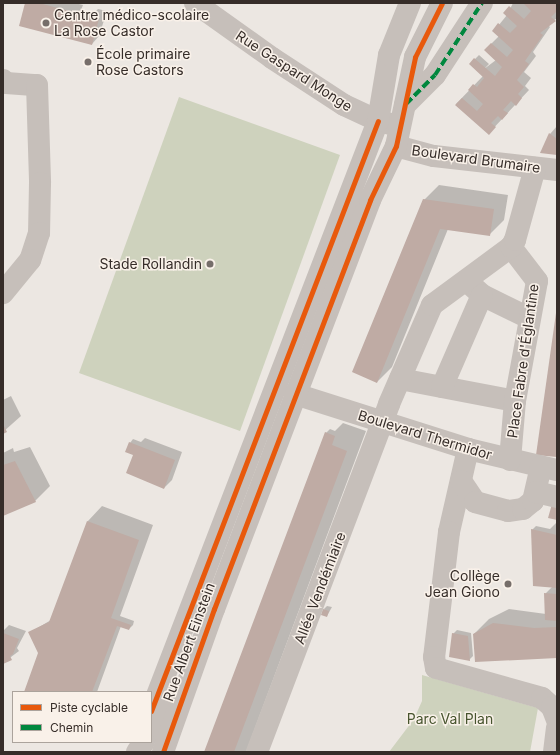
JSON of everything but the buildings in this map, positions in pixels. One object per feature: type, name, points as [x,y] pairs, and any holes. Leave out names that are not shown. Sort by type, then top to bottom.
[{"type":"street","name":"Rue Gaspard Monge","points":[[195,3],[314,86],[344,105],[378,121],[398,136]]},
{"type":"street","points":[[152,708],[378,121],[386,88],[388,61],[410,3]]},
{"type":"street","name":"Rue Albert Einstein","points":[[163,752],[185,686],[295,394],[370,200],[398,136],[415,57],[442,3]]},
{"type":"street","points":[[405,105],[435,75],[482,3]]},
{"type":"street","points":[[3,80],[6,83],[37,85],[40,183],[39,233],[30,260],[3,294]]},
{"type":"street","name":"Boulevard Brumaire","points":[[398,136],[434,156],[557,170]]},
{"type":"street","points":[[383,423],[432,305],[511,247],[515,240],[535,168]]},
{"type":"street","name":"Place Fabre d'Églantine","points":[[510,460],[515,401],[537,281],[511,247]]},
{"type":"street","points":[[466,281],[482,295],[529,318]]},
{"type":"street","points":[[442,387],[482,295]]},
{"type":"street","points":[[400,379],[515,401]]},
{"type":"street","name":"Boulevard Thermidor","points":[[295,394],[468,449],[549,469]]},
{"type":"street","name":"Allée Vendémiaire","points":[[256,752],[383,423]]},
{"type":"street","points":[[468,449],[449,532],[434,657],[436,668],[542,698],[552,707],[557,720]]},
{"type":"street","points":[[461,481],[475,502],[508,511],[523,509],[533,501],[536,492],[549,469]]},
{"type":"street","points":[[536,492],[557,496]]},
{"type":"street","name":"Rue Albert Einstein","points":[[152,731],[185,686]]},
{"type":"street","points":[[554,752],[557,728]]},
{"type":"green space","name":"Stade Rollandin","points":[[179,97],[340,155],[240,431],[79,373]]},
{"type":"green space","name":"Parc Val Plan","points":[[422,675],[538,708],[530,752],[389,752],[414,719],[422,701]]},
{"type":"marked path","points":[[406,104],[435,75],[482,3]]},
{"type":"cycle path","points":[[163,752],[214,609],[370,200],[396,146],[415,57],[442,3]]},
{"type":"cycle path","points":[[152,708],[378,121]]},
{"type":"place","name":"Centre médico-scolaire La Rose Castor","points":[[46,23]]},
{"type":"place","name":"École primaire Rose Castors","points":[[88,62]]},
{"type":"place","name":"Stade Rollandin","points":[[210,264]]},
{"type":"place","name":"Collège Jean Giono","points":[[508,584]]}]
